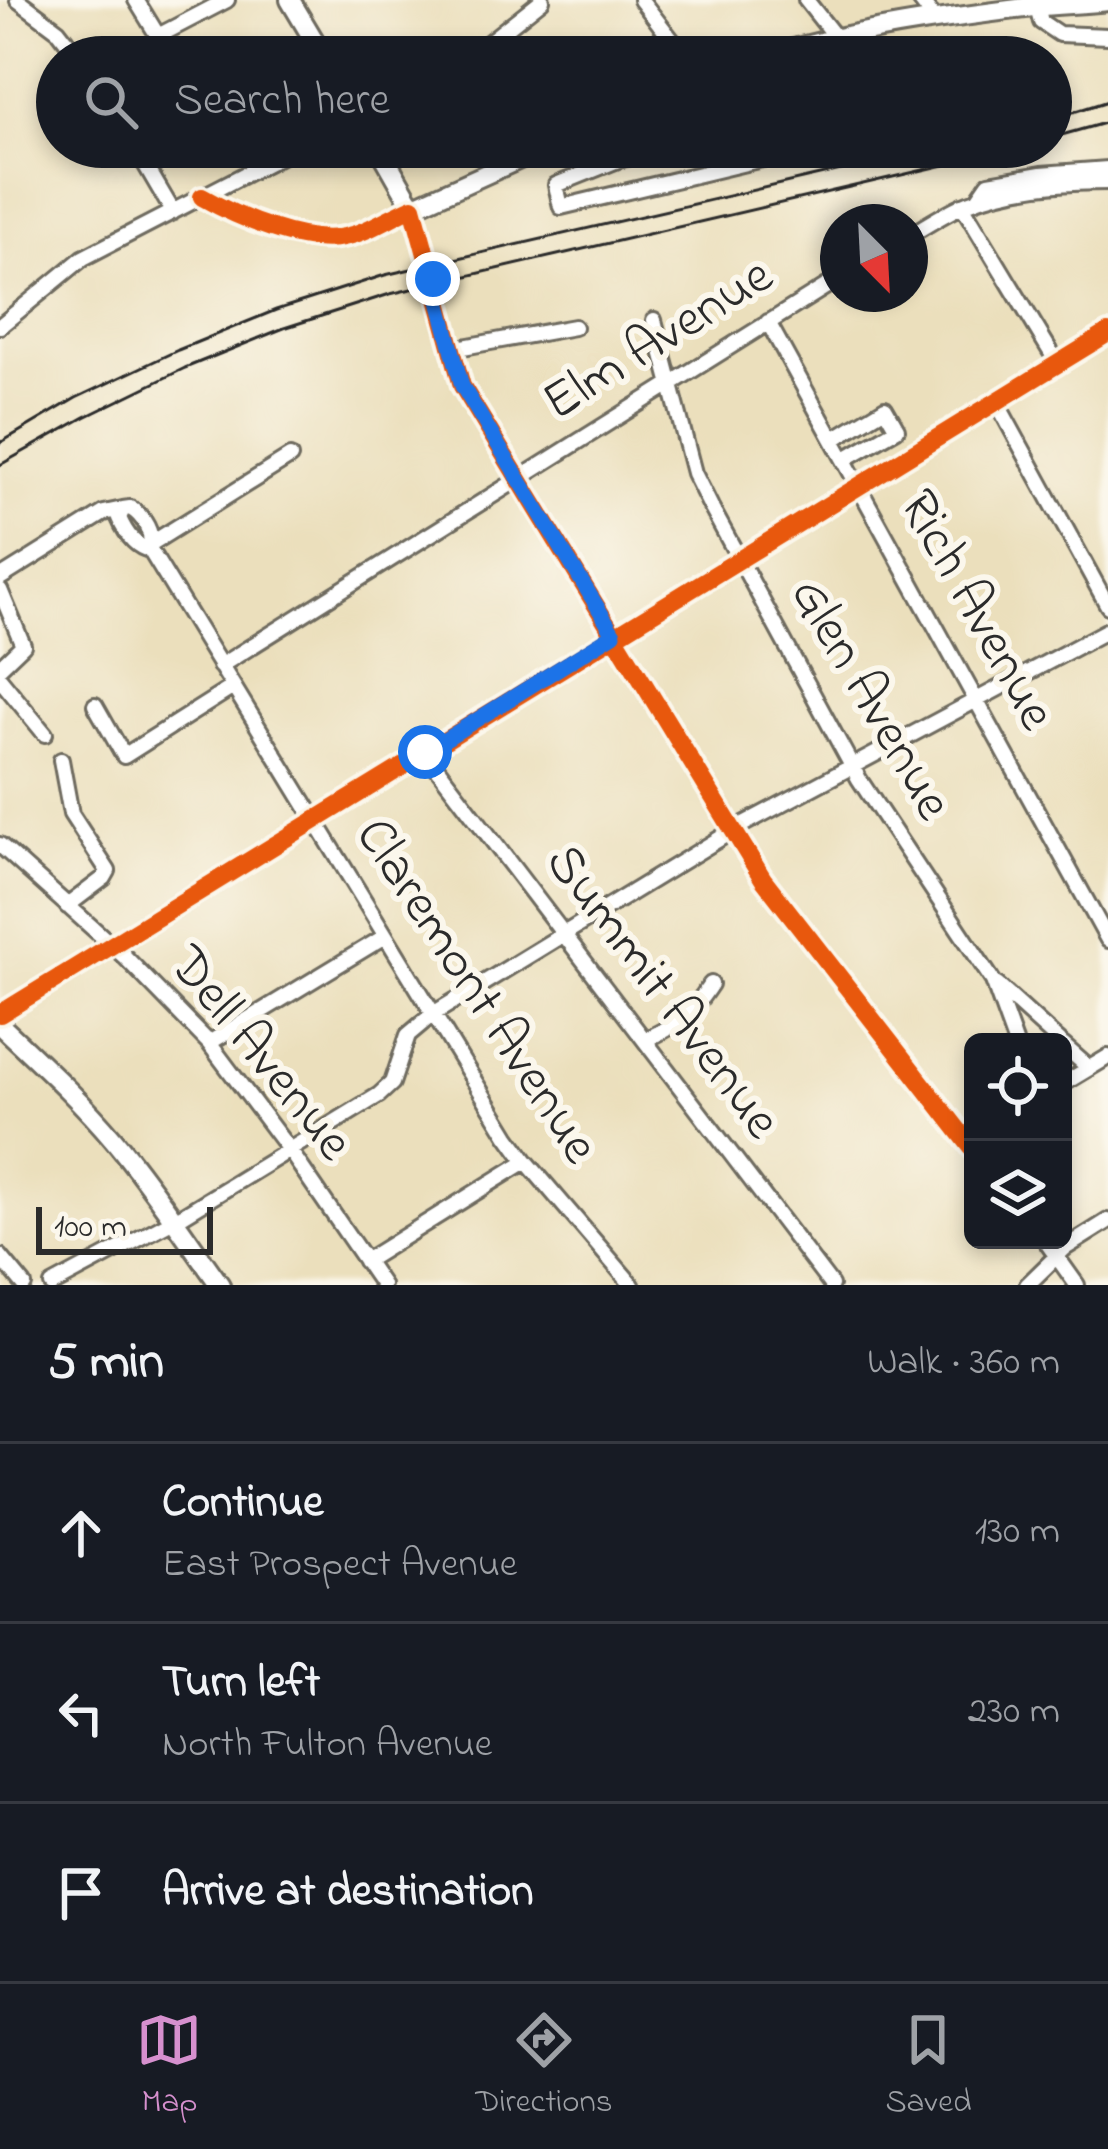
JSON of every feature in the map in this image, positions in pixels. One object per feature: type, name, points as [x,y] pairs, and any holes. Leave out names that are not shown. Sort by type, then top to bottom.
[{"type":"main road","points":[[290,0],[311,36]]},
{"type":"main road","points":[[848,36],[1035,3],[1108,1]]},
{"type":"main road","points":[[390,168],[416,215],[506,168]]},
{"type":"main road","points":[[0,1025],[102,1126],[153,1188],[220,1285]]},
{"type":"street","points":[[18,0],[63,36]]},
{"type":"street","points":[[136,0],[158,36],[227,0]]},
{"type":"street","points":[[497,36],[542,0]]},
{"type":"street","points":[[641,0],[669,36]]},
{"type":"street","points":[[806,0],[834,36]]},
{"type":"street","points":[[920,0],[936,21]]},
{"type":"street","points":[[1035,3],[1041,22],[1060,34],[1108,36]]},
{"type":"street","points":[[147,168],[173,212]]},
{"type":"street","points":[[2,319],[83,258],[258,168]]},
{"type":"street","points":[[598,168],[556,185],[561,207],[723,168]]},
{"type":"street","points":[[978,199],[989,183],[1041,173],[1108,169]]},
{"type":"street","points":[[928,225],[978,199],[1059,184],[1108,182]]},
{"type":"street","points":[[202,197],[230,214],[318,238],[346,237],[416,215],[462,386],[763,879],[969,1141]]},
{"type":"street","points":[[962,205],[1058,364]]},
{"type":"street","name":"Elm Avenue","points":[[220,666],[820,290]]},
{"type":"street","name":"Glen Avenue","points":[[654,320],[694,473],[852,766],[993,981],[1012,1033]]},
{"type":"street","name":"Rich Avenue","points":[[768,322],[1108,940]]},
{"type":"street","points":[[452,349],[574,327]]},
{"type":"street","points":[[0,1014],[1108,333]]},
{"type":"street","points":[[996,401],[1108,606]]},
{"type":"street","points":[[834,439],[885,408],[897,429],[845,460]]},
{"type":"street","points":[[151,547],[290,457]]},
{"type":"street","name":"Claremont Avenue","points":[[0,578],[104,513],[123,509],[122,526],[142,548],[151,547],[508,1136],[632,1285]]},
{"type":"street","points":[[0,590],[23,645],[0,667]]},
{"type":"street","points":[[52,1285],[175,1220],[379,1095],[392,1083],[408,1035],[433,1014],[733,830],[1108,630]]},
{"type":"street","points":[[0,679],[45,734]]},
{"type":"street","points":[[95,705],[124,756],[233,688]]},
{"type":"street","name":"Summit Avenue","points":[[425,752],[831,1285]]},
{"type":"street","points":[[61,760],[71,814],[108,872],[67,906]]},
{"type":"street","name":"Dell Avenue","points":[[0,845],[112,945],[209,1043],[382,1285]]},
{"type":"street","points":[[209,1043],[384,937]]},
{"type":"street","name":"Glen Avenue","points":[[993,981],[1050,1033]]},
{"type":"street","points":[[645,1040],[680,1023],[711,984]]},
{"type":"street","name":"Glen Avenue","points":[[1072,1053],[1089,1068]]},
{"type":"street","points":[[1072,1078],[1108,1057]]},
{"type":"street","points":[[365,1261],[526,1161]]},
{"type":"street","points":[[1027,1285],[1056,1256],[1108,1221]]},
{"type":"street","points":[[1051,1249],[1077,1285]]},
{"type":"street","points":[[0,1256],[24,1285]]},
{"type":"railway","points":[[1072,112],[1108,101]]},
{"type":"railway","points":[[1072,132],[1108,122]]},
{"type":"railway","points":[[0,443],[76,398],[276,310],[385,275],[850,168]]},
{"type":"railway","points":[[0,465],[185,368],[284,328],[390,294],[932,168]]},
{"type":"cycle path","points":[[202,197],[271,228],[328,239],[361,232],[413,207],[462,386],[763,879],[967,1141]]},
{"type":"cycle path","points":[[0,1014],[1108,333]]},
{"type":"route","points":[[425,752],[614,634],[462,386],[433,279]]}]
